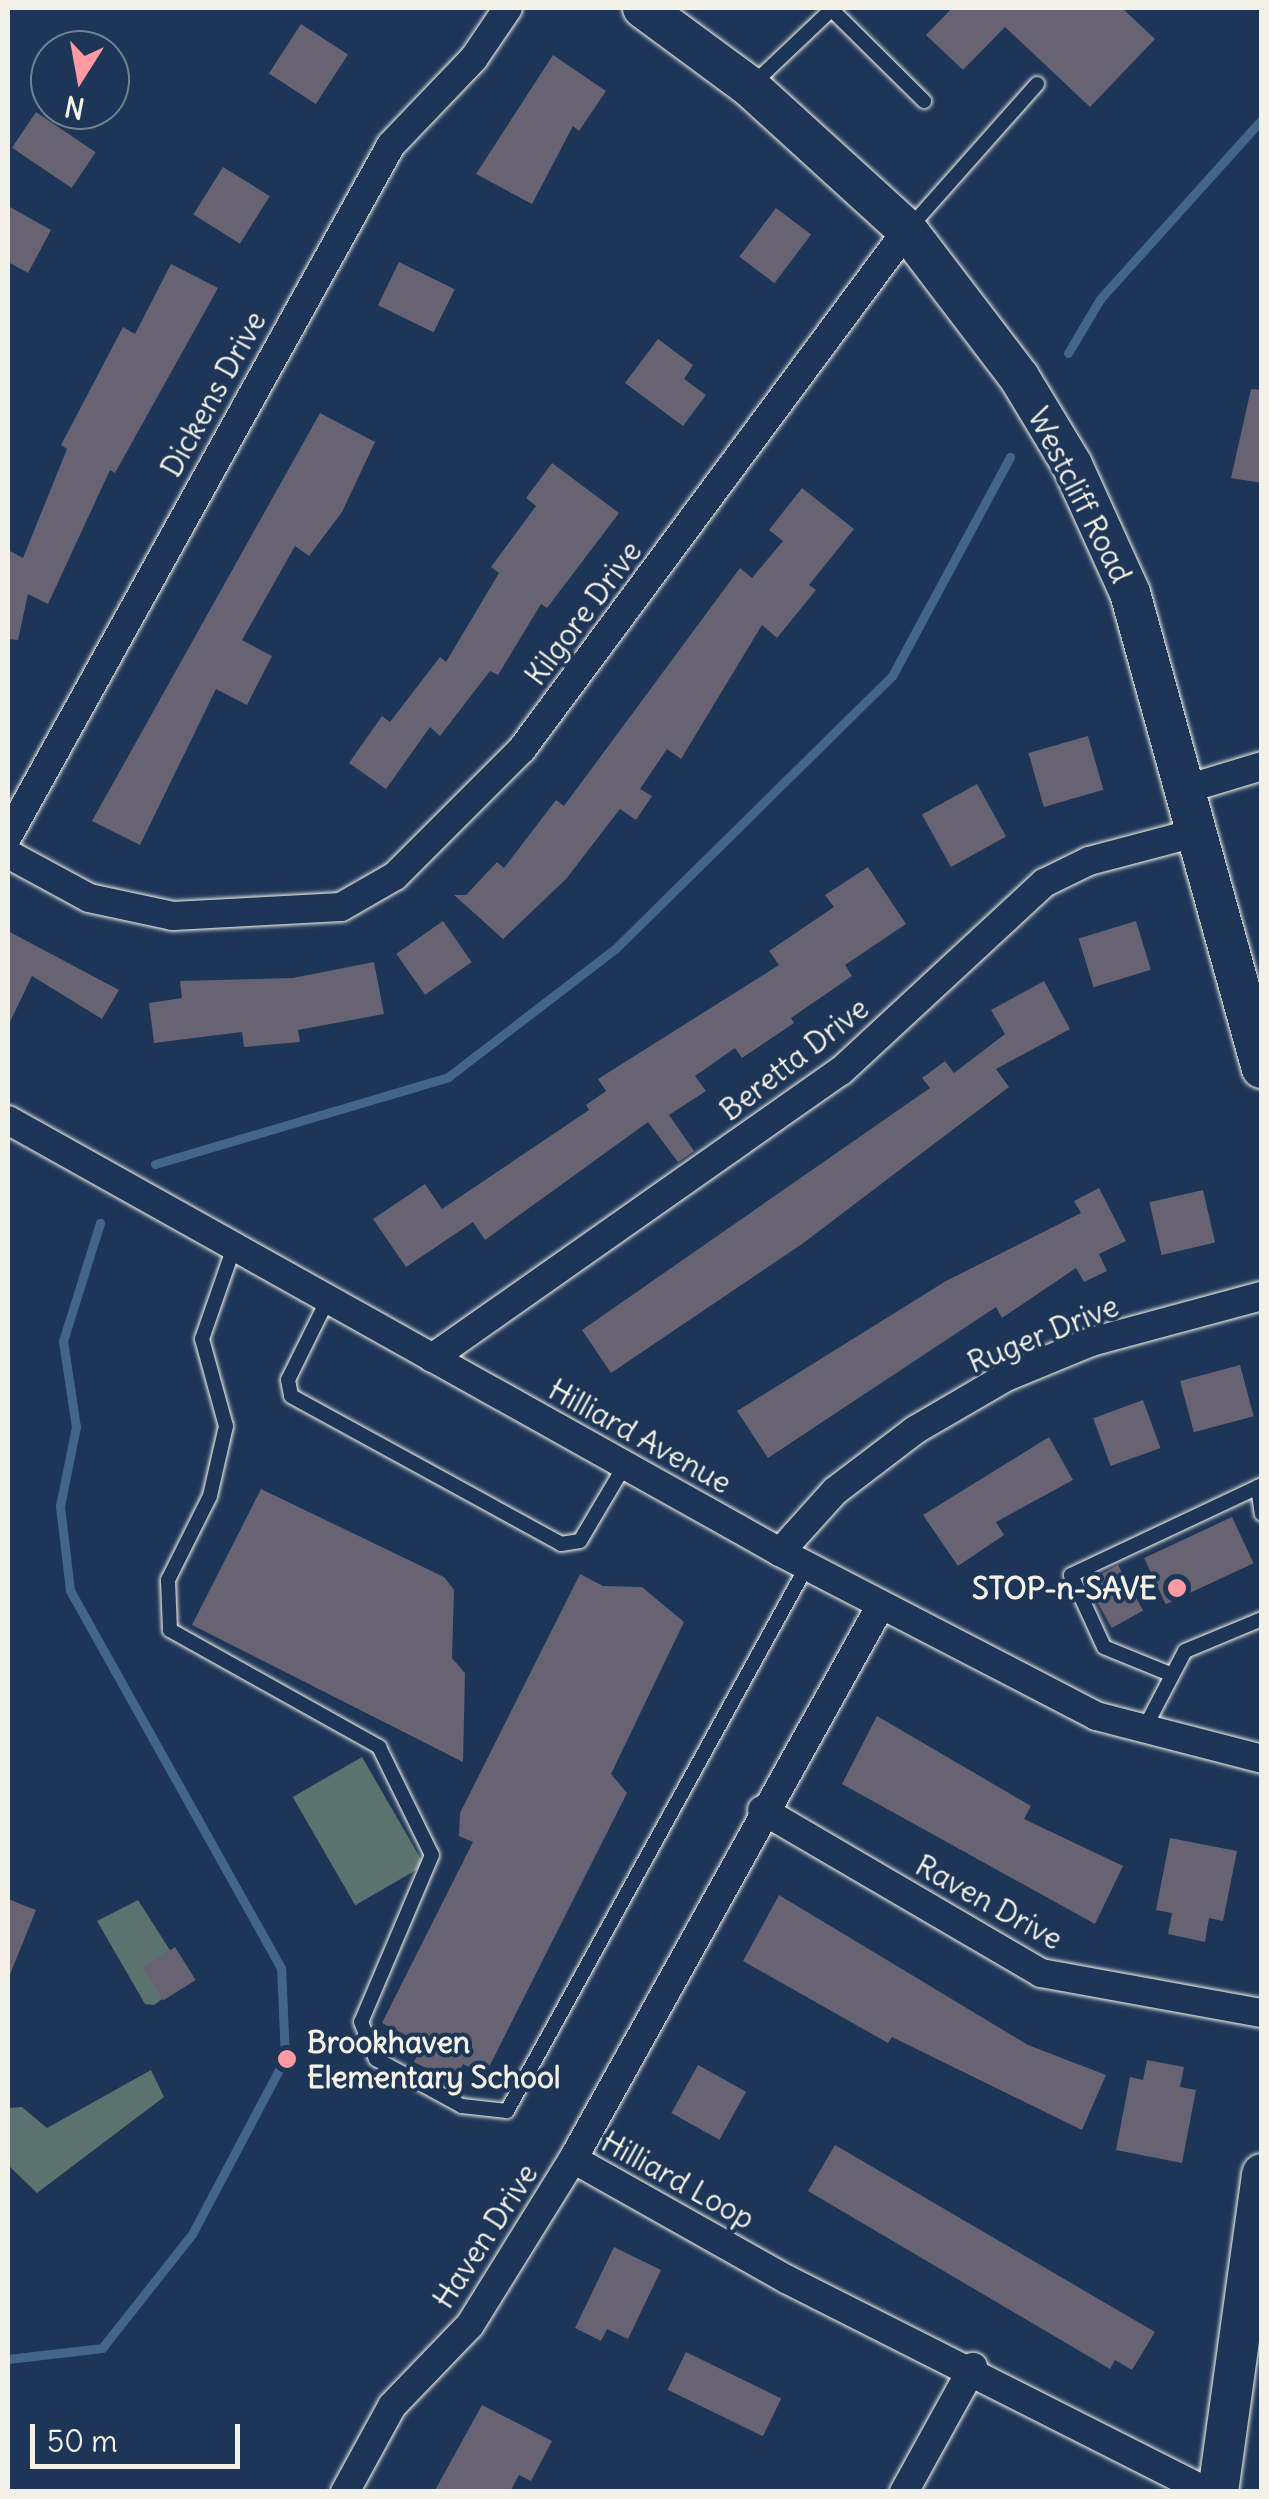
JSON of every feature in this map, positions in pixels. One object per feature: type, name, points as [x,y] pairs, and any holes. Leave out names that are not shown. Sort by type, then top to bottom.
[{"type":"street","name":"Dickens Drive","points":[[8,836],[391,144],[474,58],[508,8]]},
{"type":"street","name":"Westcliff Road","points":[[643,8],[750,86],[907,230],[1019,376],[1072,465],[1130,593],[1262,1068]]},
{"type":"street","name":"Kilgore Drive","points":[[8,854],[129,910],[229,915],[341,907],[394,876],[509,762],[907,230]]},
{"type":"street","points":[[1186,789],[1262,766]]},
{"type":"street","name":"Beretta Drive","points":[[432,1358],[840,1072],[1044,883],[1089,861],[1199,832]]},
{"type":"street","name":"Hilliard Avenue","points":[[8,1120],[881,1606],[1142,1732],[1262,1760]]},
{"type":"street","name":"Ruger Drive","points":[[780,1552],[848,1481],[1006,1376],[1091,1342],[1262,1296]]},
{"type":"street","name":"Hilliard Loop","points":[[881,1606],[762,1810],[573,2159],[786,2279],[973,2367],[1208,2492]]},
{"type":"street","name":"Raven Drive","points":[[762,1810],[1041,1973],[1262,2013]]},
{"type":"street","name":"Haven Drive","points":[[345,2492],[392,2406],[470,2325],[573,2159]]},
{"type":"street","points":[[1218,2492],[1251,2306],[1262,2174]]},
{"type":"street","points":[[904,2492],[973,2367]]},
{"type":"lane","points":[[750,86],[832,8],[924,101]]},
{"type":"lane","points":[[907,230],[1037,84]]},
{"type":"lane","points":[[234,1247],[202,1339],[226,1426],[210,1496],[168,1580],[170,1630],[379,1747],[432,1855],[361,2022],[376,2059],[462,2106],[508,2110],[807,1566]]},
{"type":"lane","points":[[328,1299],[288,1380],[290,1396],[561,1544],[580,1541],[626,1465]]},
{"type":"lane","points":[[1170,1674],[1104,1647],[1071,1575],[1260,1486],[1262,1514]]},
{"type":"lane","points":[[1142,1732],[1170,1674],[1189,1648],[1262,1619]]},
{"type":"green space","points":[[362,1757],[424,1865],[355,1905],[293,1797]]},
{"type":"green space","points":[[138,1900],[189,1980],[154,2005],[145,2004],[97,1921]]},
{"type":"green space","points":[[151,2070],[164,2097],[37,2193],[8,2165],[8,2108],[22,2107],[47,2128]]},
{"type":"building","points":[[952,8],[1122,8],[1155,39],[1090,107],[1005,27],[963,70],[926,35]]},
{"type":"building","points":[[301,24],[348,54],[316,104],[269,73]]},
{"type":"building","points":[[553,55],[606,91],[579,131],[573,126],[532,204],[476,174]]},
{"type":"building","points":[[30,121],[30,130],[63,130],[96,152],[72,188],[12,148]]},
{"type":"building","points":[[223,167],[270,196],[240,244],[193,214]]},
{"type":"building","points":[[8,206],[51,230],[28,273],[8,262]]},
{"type":"building","points":[[776,208],[811,234],[774,283],[739,257]]},
{"type":"building","points":[[399,262],[455,289],[434,332],[378,305]]},
{"type":"building","points":[[171,264],[218,288],[115,473],[110,470],[48,604],[28,594],[18,640],[8,639],[8,550],[23,558],[67,449],[61,445],[123,327],[135,334]]},
{"type":"building","points":[[658,339],[693,365],[684,379],[706,395],[683,426],[625,383]]},
{"type":"building","points":[[1251,389],[1262,390],[1262,483],[1231,478]]},
{"type":"building","points":[[320,413],[375,442],[342,512],[309,556],[295,546],[242,640],[272,656],[247,705],[216,689],[140,845],[92,821]]},
{"type":"building","points":[[552,463],[619,513],[547,608],[541,604],[498,675],[490,671],[440,736],[430,727],[386,789],[349,763],[382,716],[390,722],[440,657],[446,662],[499,573],[491,567],[536,506],[526,498]]},
{"type":"building","points":[[802,488],[854,529],[809,585],[816,590],[777,638],[762,625],[681,759],[667,749],[640,789],[652,796],[636,820],[620,809],[566,879],[503,939],[454,895],[466,895],[497,862],[504,868],[556,800],[564,806],[740,568],[752,578],[783,541],[769,530]]},
{"type":"building","points":[[1088,736],[1103,790],[1044,807],[1028,753]]},
{"type":"building","points":[[977,784],[1006,836],[951,867],[922,815]]},
{"type":"building","points":[[868,867],[906,924],[845,965],[852,976],[791,1018],[794,1023],[742,1058],[735,1048],[695,1076],[706,1091],[669,1115],[694,1151],[678,1162],[648,1122],[485,1240],[473,1222],[406,1267],[373,1219],[425,1184],[442,1209],[589,1110],[586,1105],[606,1091],[598,1079],[779,965],[769,951],[834,907],[825,895]]},
{"type":"building","points":[[443,921],[472,962],[425,995],[396,954]]},
{"type":"building","points":[[1136,921],[1151,970],[1094,987],[1079,939]]},
{"type":"building","points":[[8,931],[119,990],[102,1019],[32,976],[8,1026]]},
{"type":"building","points":[[374,962],[384,1014],[298,1030],[300,1042],[244,1047],[242,1032],[154,1043],[149,1003],[182,998],[180,981],[293,978]]},
{"type":"building","points":[[1044,981],[1070,1029],[996,1069],[1009,1087],[802,1244],[611,1373],[582,1330],[930,1088],[922,1078],[945,1061],[954,1073],[1005,1034],[991,1010]]},
{"type":"building","points":[[1099,1188],[1126,1241],[1099,1254],[1107,1271],[1084,1282],[1076,1268],[1002,1318],[996,1307],[768,1458],[737,1411],[946,1281],[1081,1213],[1074,1201]]},
{"type":"building","points":[[1203,1190],[1215,1243],[1162,1255],[1149,1202]]},
{"type":"building","points":[[1240,1365],[1254,1416],[1194,1432],[1180,1381]]},
{"type":"building","points":[[1143,1400],[1160,1448],[1111,1466],[1093,1418]]},
{"type":"building","points":[[1049,1437],[1073,1480],[996,1522],[1004,1535],[958,1566],[923,1515]]},
{"type":"building","points":[[261,1489],[444,1577],[454,1590],[452,1658],[465,1673],[463,1762],[192,1625]]},
{"type":"building","points":[[1232,1517],[1254,1563],[1166,1604],[1144,1558]]},
{"type":"building","points":[[1118,1565],[1143,1610],[1112,1628],[1087,1582]]},
{"type":"building","points":[[580,1574],[603,1586],[642,1587],[684,1622],[611,1774],[627,1793],[485,2075],[463,2064],[454,2082],[414,2062],[423,2044],[382,2023],[473,1842],[459,1836],[460,1813]]},
{"type":"building","points":[[877,1716],[1031,1806],[1024,1819],[1123,1866],[1095,1924],[842,1784]]},
{"type":"building","points":[[1170,1838],[1237,1851],[1223,1921],[1209,1918],[1205,1942],[1168,1934],[1172,1913],[1156,1910]]},
{"type":"building","points":[[779,1895],[1028,2045],[1106,2075],[1082,2130],[892,2037],[888,2043],[743,1961]]},
{"type":"building","points":[[8,1899],[36,1910],[9,1977],[8,1977]]},
{"type":"building","points":[[175,1947],[196,1980],[163,2000],[143,1967]]},
{"type":"building","points":[[1147,2060],[1184,2067],[1180,2087],[1196,2090],[1182,2163],[1116,2150],[1130,2077],[1143,2080]]},
{"type":"building","points":[[698,2065],[746,2092],[719,2140],[671,2113]]},
{"type":"building","points":[[835,2145],[1155,2332],[1132,2370],[1115,2360],[1110,2369],[808,2191]]},
{"type":"building","points":[[614,2247],[661,2270],[628,2339],[607,2329],[601,2341],[575,2328]]},
{"type":"building","points":[[686,2352],[781,2398],[763,2436],[668,2390]]},
{"type":"building","points":[[482,2405],[552,2441],[531,2481],[519,2475],[510,2492],[434,2492]]},
{"type":"waterway","points":[[1068,353],[1100,299],[1262,119]]},
{"type":"waterway","points":[[155,1164],[448,1077],[615,949],[892,676],[1010,457]]},
{"type":"waterway","points":[[8,2359],[102,2348],[192,2234],[285,2058],[281,1968],[70,1590],[60,1506],[76,1427],[63,1341],[100,1223]]},
{"type":"place","name":"STOP-n-SAVE","points":[[1177,1588]]},
{"type":"place","name":"Brookhaven Elementary School","points":[[287,2059]]}]
